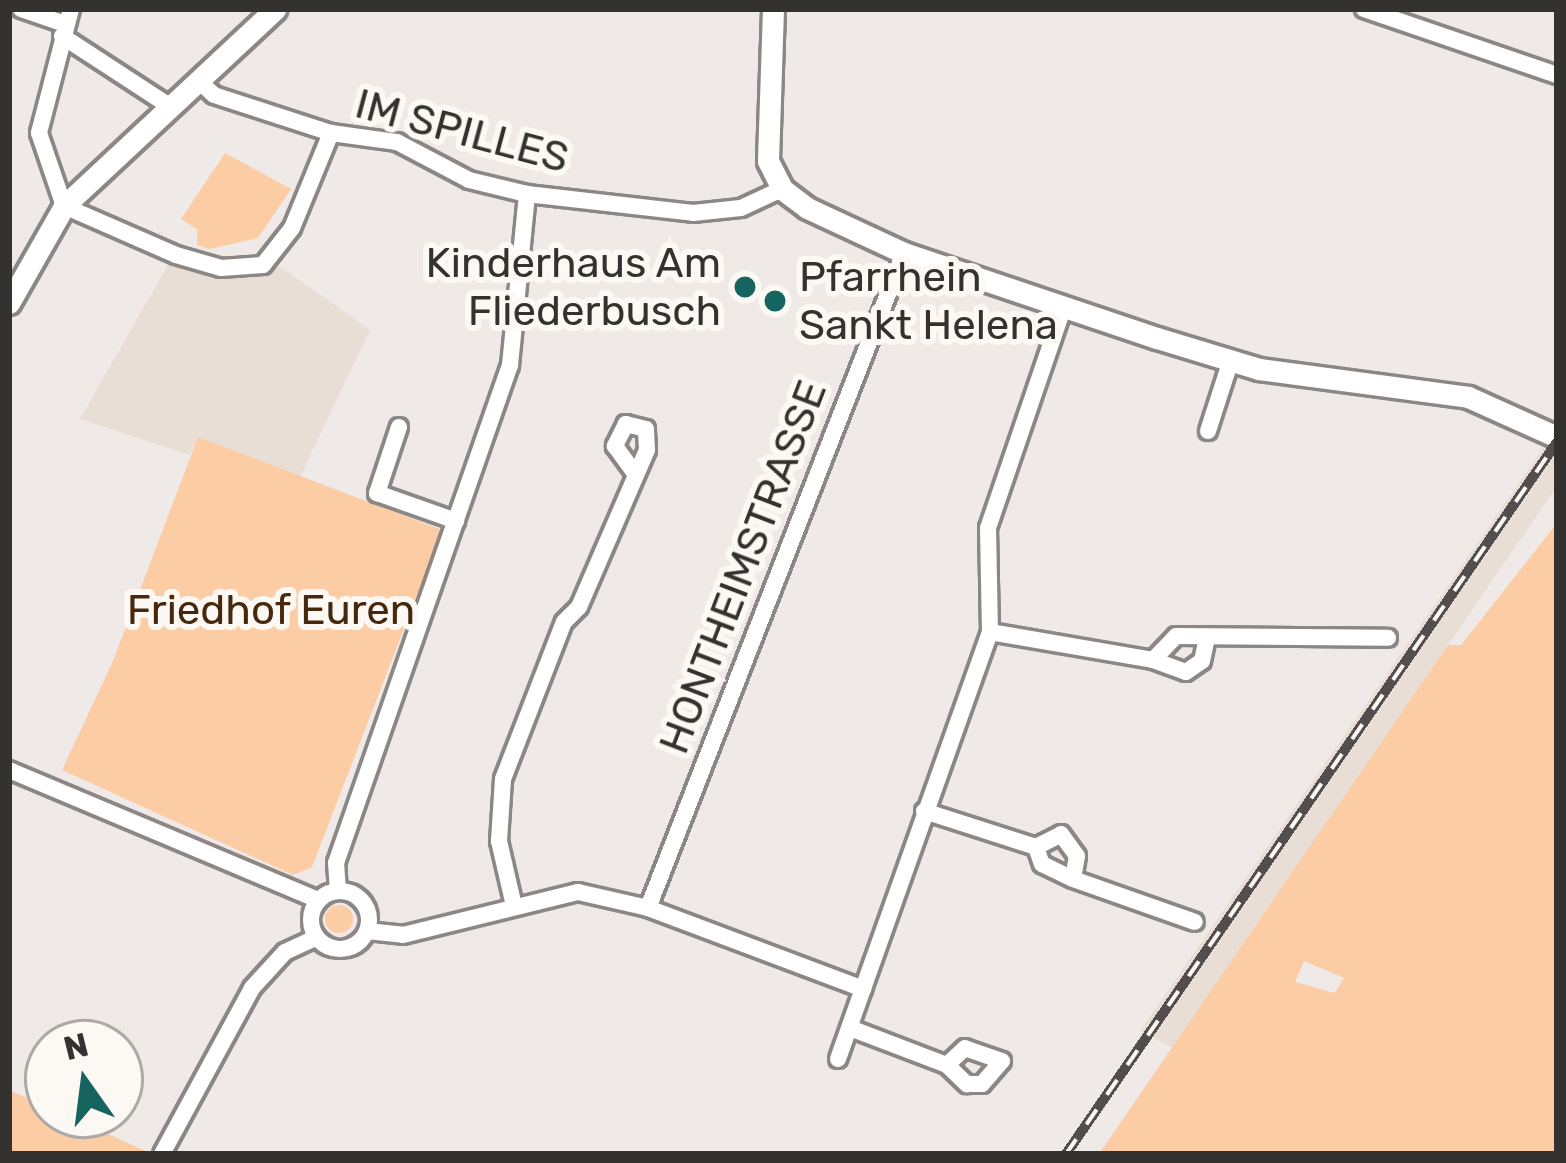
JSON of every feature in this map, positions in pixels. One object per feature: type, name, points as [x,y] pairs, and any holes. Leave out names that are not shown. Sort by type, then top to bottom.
[{"type":"street","points":[[21,9],[66,23],[171,107]]},
{"type":"street","points":[[9,303],[64,206],[274,9]]},
{"type":"street","points":[[773,9],[768,161],[782,189],[863,236],[1064,309],[1231,360],[1468,397],[1557,437]]},
{"type":"street","points":[[1364,9],[1557,75]]},
{"type":"street","points":[[66,23],[39,133],[64,206],[176,255],[221,268],[263,265],[292,228],[331,133]]},
{"type":"street","name":"IM SPILLES","points":[[200,82],[214,95],[331,133],[397,142],[469,180],[526,194],[693,213],[741,208],[782,189]]},
{"type":"street","points":[[338,890],[336,863],[510,365],[526,194]]},
{"type":"street","name":"HONTHEIMSTRASSE","points":[[648,908],[904,253]]},
{"type":"street","points":[[838,1059],[990,632],[988,528],[1064,309]]},
{"type":"street","points":[[1208,431],[1231,360]]},
{"type":"street","points":[[399,428],[377,493],[456,521]]},
{"type":"street","points":[[514,906],[499,841],[503,779],[564,622],[579,607],[635,474]]},
{"type":"street","points":[[990,632],[1153,660],[1186,672],[1202,661],[1206,642]]},
{"type":"street","points":[[1153,660],[1168,638],[1206,642],[1388,638]]},
{"type":"street","points":[[9,770],[318,900]]},
{"type":"street","points":[[924,811],[1036,847]]},
{"type":"street","points":[[1036,847],[1050,833],[1071,839],[1073,879]]},
{"type":"street","points":[[1036,847],[1042,864],[1073,879],[1195,922]]},
{"type":"street","points":[[338,890],[318,900],[311,922],[316,937],[339,949],[367,932],[403,935],[578,892],[648,908],[863,989]]},
{"type":"street","points":[[338,890],[366,907],[367,932]]},
{"type":"street","points":[[162,1154],[261,975],[316,937]]},
{"type":"street","points":[[850,1028],[947,1065]]},
{"type":"shaded area","points":[[169,263],[219,277],[281,267],[370,330],[300,477],[198,437],[190,455],[80,419]]},
{"type":"shaded area","points":[[1557,428],[1557,486],[1173,1048],[1140,1031]]},
{"type":"green space","points":[[225,153],[291,189],[258,238],[210,249],[197,245],[197,229],[181,219]]},
{"type":"green space","name":"Friedhof Euren","points":[[198,437],[442,530],[312,867],[293,875],[62,770],[113,661]]},
{"type":"green space","points":[[1557,523],[1557,1154],[1099,1154],[1448,645],[1461,645]],"holes":[[[1304,961],[1344,978],[1335,993],[1295,982]]]},
{"type":"green space","points":[[339,905],[349,909],[353,919],[349,929],[339,933],[329,929],[325,919],[329,909]]},
{"type":"green space","points":[[9,1090],[24,1097],[24,1139],[119,1139],[152,1154],[9,1154]]},
{"type":"railway","points":[[1066,1154],[1557,442]]},
{"type":"place","name":"Kinderhaus Am Fliederbusch","points":[[745,287]]},
{"type":"place","name":"Pfarrhein Sankt Helena","points":[[775,301]]}]
